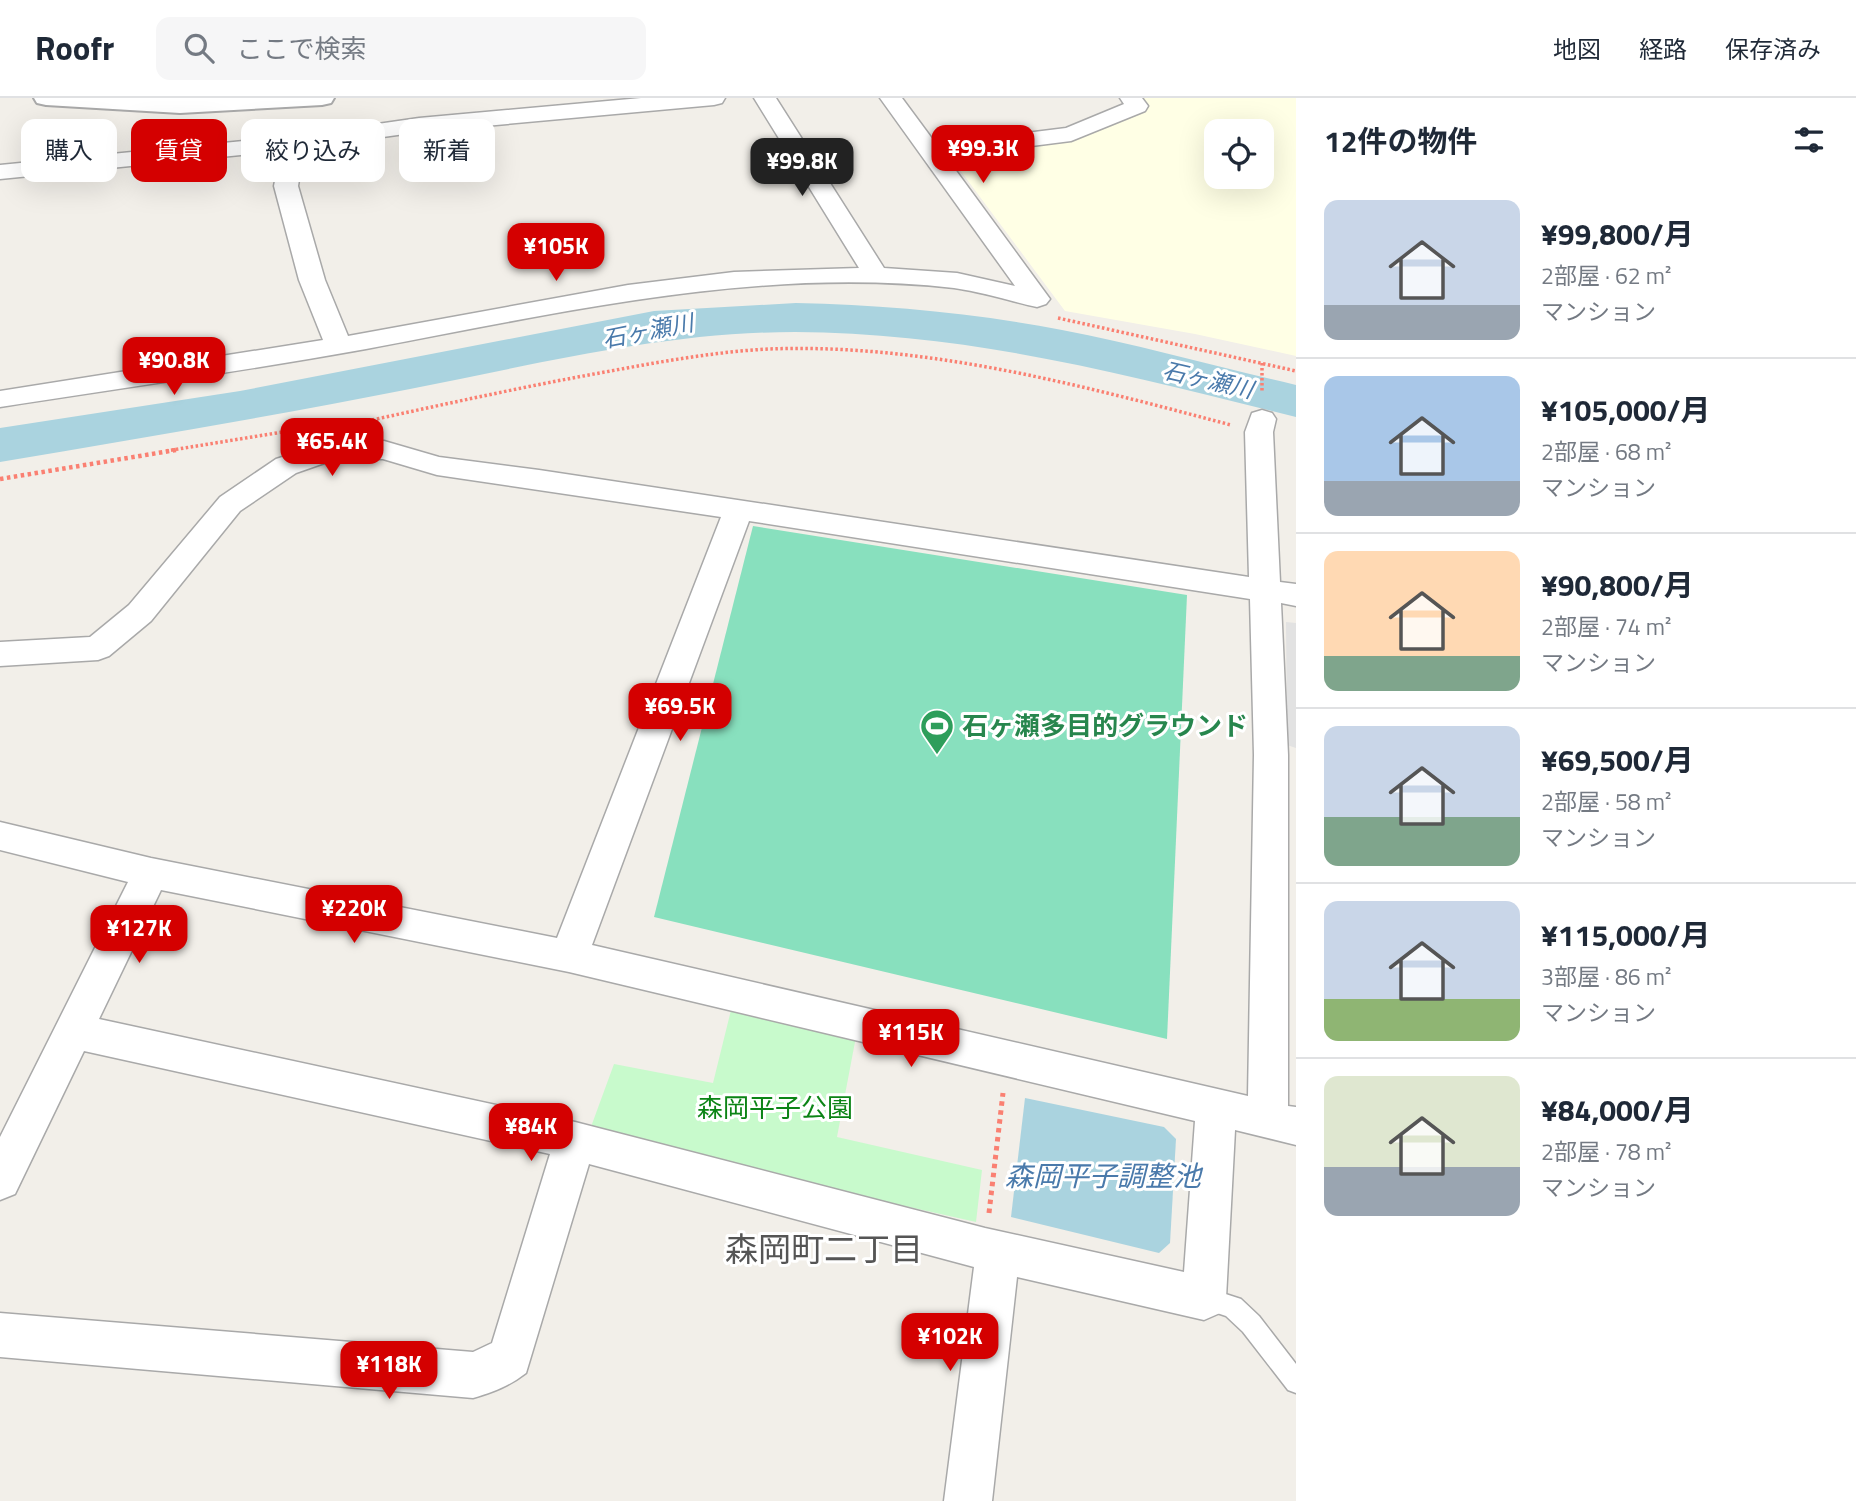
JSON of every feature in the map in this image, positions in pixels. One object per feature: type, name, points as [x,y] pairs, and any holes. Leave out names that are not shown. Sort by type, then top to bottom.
[{"type":"street","points":[[46,98],[180,106],[322,98]]},
{"type":"street","points":[[385,130],[714,98]]},
{"type":"street","points":[[765,98],[876,275]]},
{"type":"street","points":[[0,400],[340,346],[679,286],[734,280],[876,275],[957,281],[1037,299],[891,98]]},
{"type":"street","points":[[931,152],[1071,134],[1138,106],[1131,98]]},
{"type":"street","points":[[0,172],[241,148]]},
{"type":"street","points":[[287,182],[312,280],[340,346]]},
{"type":"street","points":[[0,836],[151,873],[569,956],[1282,1123],[1271,755],[1280,593],[1260,426]]},
{"type":"street","points":[[0,654],[98,648],[140,613],[230,504],[286,466],[334,450],[384,450],[437,466],[1280,593]]},
{"type":"street","points":[[569,956],[738,510]]},
{"type":"street","points":[[0,1180],[151,873]]},
{"type":"street","points":[[73,1031],[575,1141],[991,1251],[1204,1298],[1216,1108]]},
{"type":"street","points":[[0,1335],[474,1375],[492,1370],[510,1357],[575,1141]]},
{"type":"street","points":[[968,1501],[991,1251]]},
{"type":"lane","points":[[1204,1298],[1233,1307],[1251,1324],[1296,1382]]},
{"type":"path","points":[[1052,316],[1296,371]]},
{"type":"path","points":[[362,422],[438,404],[668,360],[787,349],[947,358],[999,367],[1260,426]]},
{"type":"path","points":[[0,479],[302,429]]},
{"type":"path","points":[[991,1251],[1007,1060]]},
{"type":"shaded area","points":[[1144,98],[1296,98],[1296,356],[1195,334],[1065,311],[951,158],[1067,141],[1148,105]]},
{"type":"shaded area","points":[[1286,622],[1296,623],[1296,748],[1287,745]]},
{"type":"green space","name":"石ヶ瀬多目的グラウンド","points":[[753,526],[1187,595],[1167,1039],[654,917]]},
{"type":"green space","name":"森岡平子公園","points":[[733,1002],[858,1026],[837,1137],[982,1170],[976,1222],[588,1135],[614,1064],[713,1083]]},
{"type":"water","name":"森岡平子調整池","points":[[1025,1098],[1164,1127],[1176,1139],[1170,1243],[1159,1253],[1011,1217]]},
{"type":"waterway","name":"石ヶ瀬川","points":[[0,445],[240,407],[654,326],[748,318],[890,321],[1031,339],[1098,352],[1296,401]]},
{"type":"place","name":"石ヶ瀬多目的グラウンド","points":[[937,756]]},
{"type":"district","name":"森岡町二丁目","points":[[824,1249]]}]
